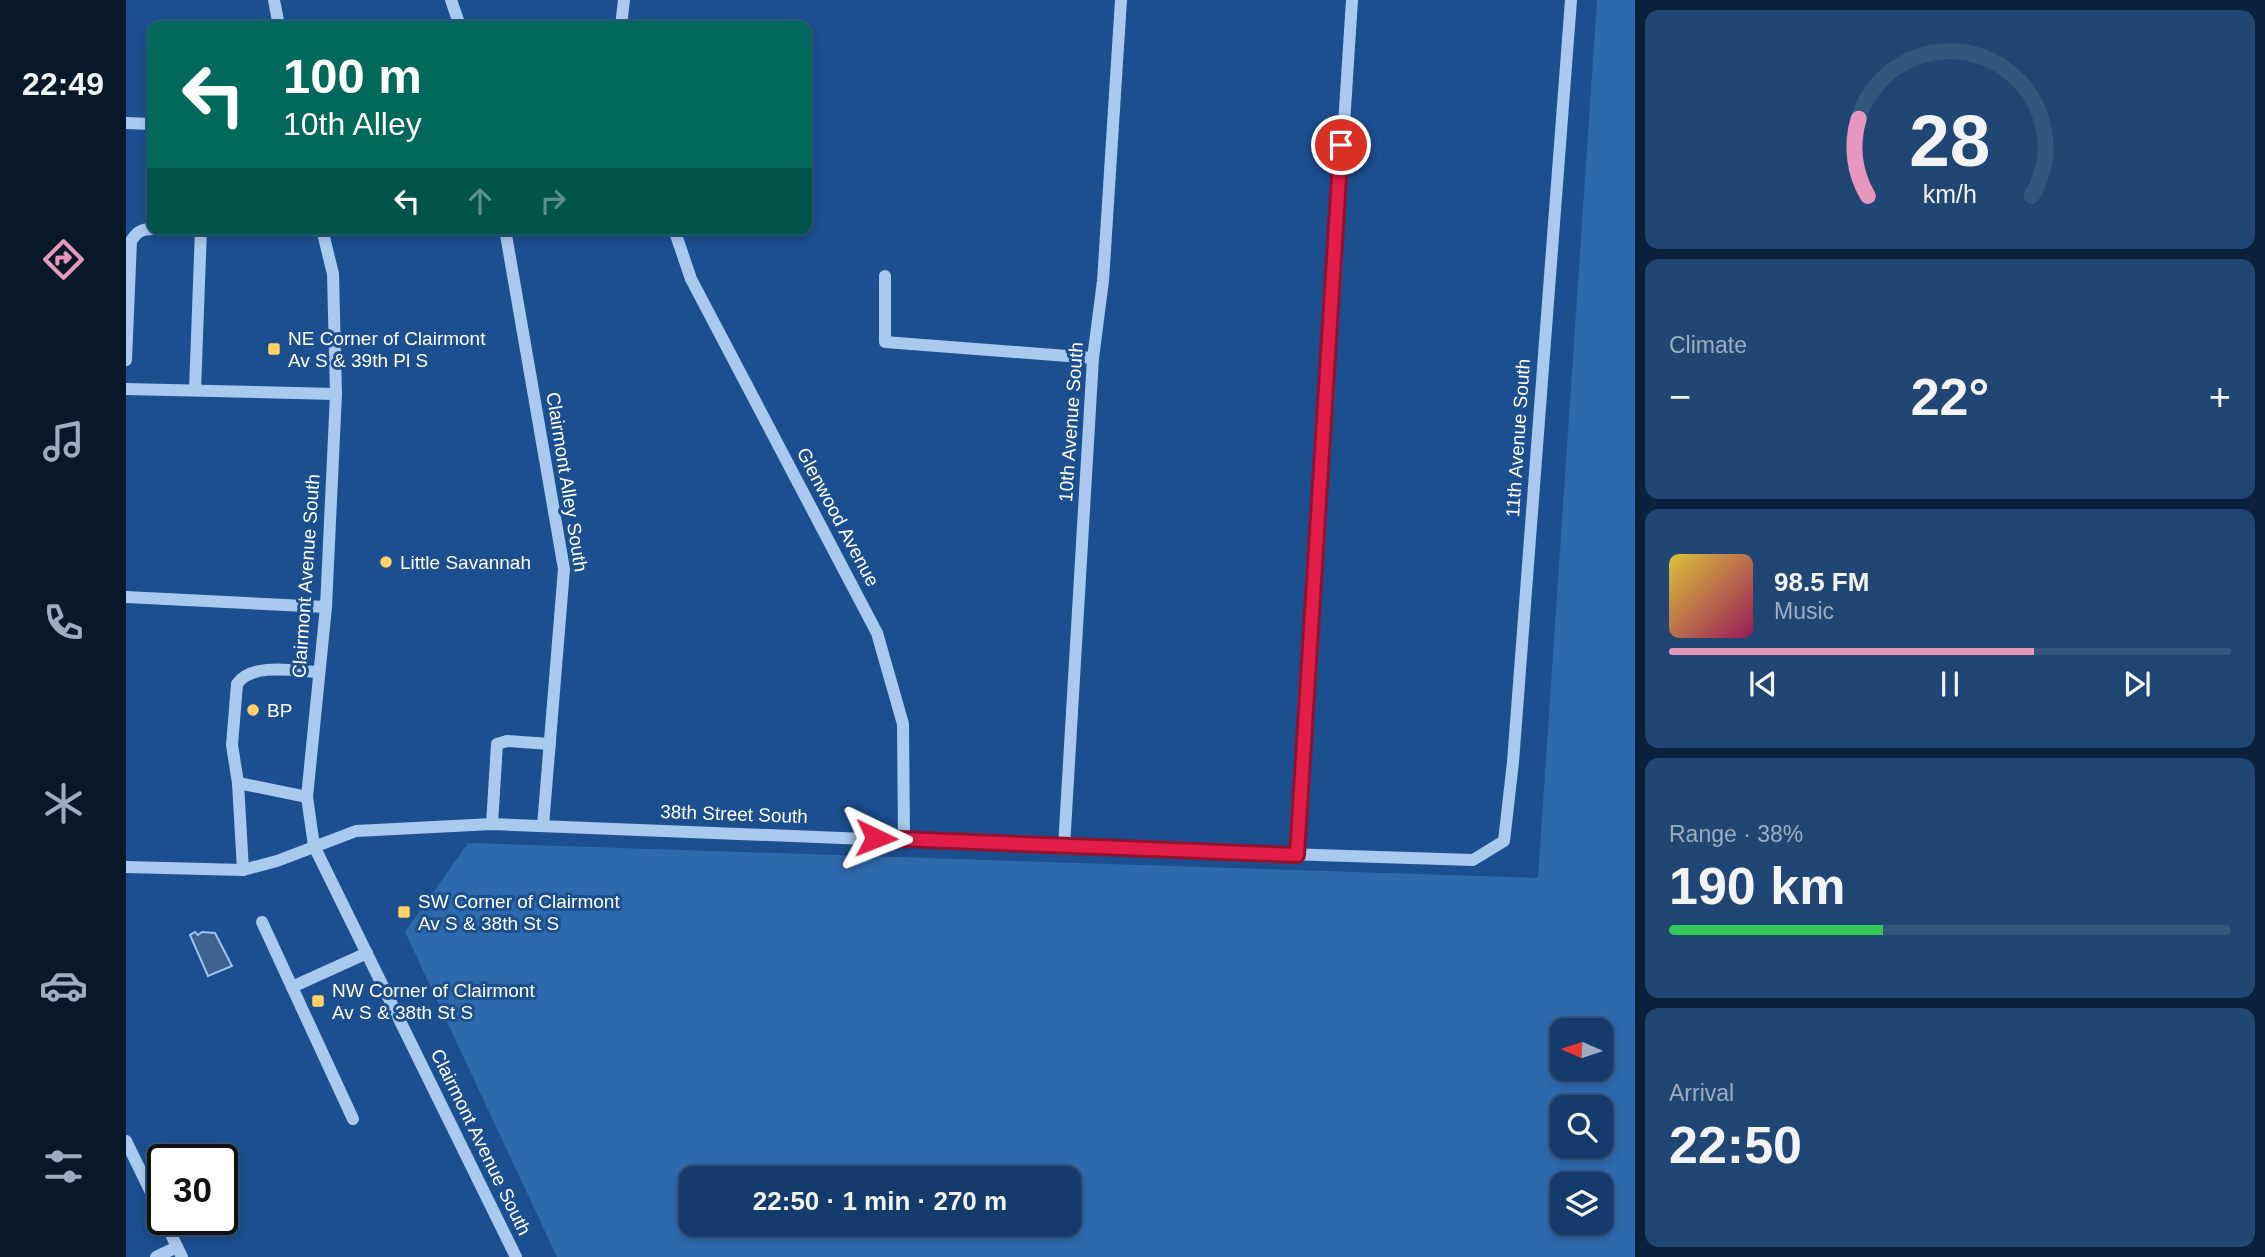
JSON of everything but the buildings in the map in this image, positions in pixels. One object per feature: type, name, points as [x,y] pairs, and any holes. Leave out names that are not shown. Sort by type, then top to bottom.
[{"type":"street","points":[[274,0],[278,21]]},
{"type":"street","points":[[451,0],[458,21]]},
{"type":"street","points":[[622,21],[624,0]]},
{"type":"street","name":"10th Avenue South","points":[[1065,847],[1093,358],[1103,281],[1121,0]]},
{"type":"street","points":[[1297,855],[1352,0]]},
{"type":"street","points":[[1560,0],[1571,0]]},
{"type":"street","name":"11th Avenue South","points":[[1473,860],[1504,841],[1513,761],[1571,0]]},
{"type":"street","points":[[126,123],[147,124]]},
{"type":"street","points":[[126,360],[131,241],[136,233],[147,229]]},
{"type":"street","points":[[195,390],[201,235]]},
{"type":"street","name":"Clairmont Avenue South","points":[[323,235],[333,274],[336,394],[326,607],[307,797],[314,846],[516,1257]]},
{"type":"street","name":"Clairmont Alley South","points":[[506,235],[564,569],[543,826]]},
{"type":"street","name":"Glenwood Avenue","points":[[676,235],[691,279],[877,633],[903,724],[904,839]]},
{"type":"street","points":[[886,276],[885,342],[1093,358]]},
{"type":"street","points":[[126,389],[336,394]]},
{"type":"street","points":[[126,597],[326,607]]},
{"type":"street","points":[[243,870],[238,783],[232,745],[238,680],[267,670],[319,672]]},
{"type":"street","points":[[492,824],[498,744],[506,741],[550,744]]},
{"type":"street","points":[[238,783],[307,797]]},
{"type":"street","name":"38th Street South","points":[[126,867],[243,870],[277,861],[356,831],[492,824],[1473,860]]},
{"type":"street","points":[[262,922],[353,1119]]},
{"type":"street","points":[[292,987],[368,953]]},
{"type":"street","points":[[126,1141],[147,1185]]},
{"type":"street","points":[[156,1257],[179,1252],[171,1235]]},
{"type":"shaded area","points":[[1597,0],[1635,0],[1635,1257],[557,1257],[405,932],[468,843],[1538,878]]},
{"type":"shaded area","points":[[195,932],[198,935],[202,932],[215,933],[232,966],[208,976],[190,935]]},
{"type":"place","name":"NE Corner of Clairmont Av S & 39th Pl S","points":[[274,349]]},
{"type":"place","name":"Little Savannah","points":[[386,562]]},
{"type":"place","name":"BP","points":[[253,710]]},
{"type":"place","name":"SW Corner of Clairmont Av S & 38th St S","points":[[404,912]]},
{"type":"place","name":"NW Corner of Clairmont Av S & 38th St S","points":[[318,1001]]},
{"type":"route","points":[[876,838],[1297,855],[1341,145]]}]
